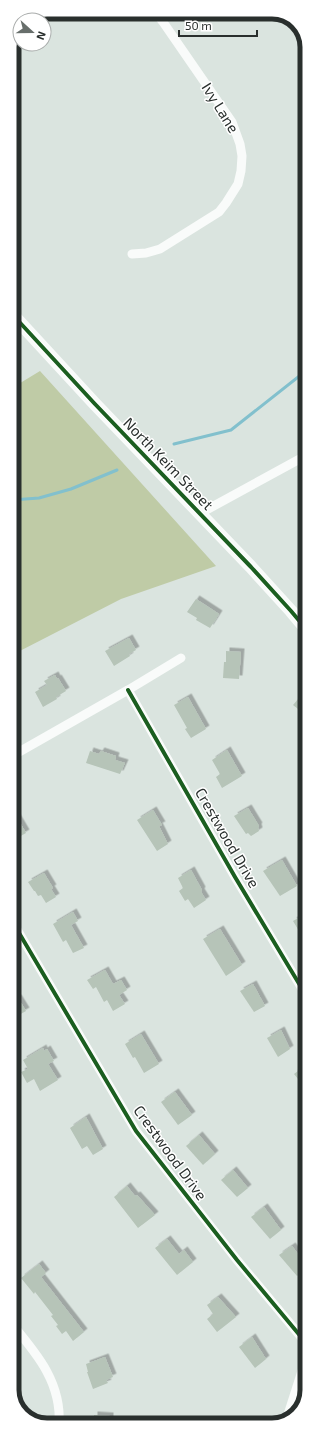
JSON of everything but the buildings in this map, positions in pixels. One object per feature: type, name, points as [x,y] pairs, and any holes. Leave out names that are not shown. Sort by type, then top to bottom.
[{"type":"street","name":"Ivy Lane","points":[[132,254],[146,253],[160,249],[219,212],[238,184],[241,171],[242,156],[240,144],[232,122],[161,19]]},
{"type":"street","name":"North Keim Street","points":[[19,322],[300,622]]},
{"type":"street","points":[[199,514],[300,459]]},
{"type":"street","points":[[19,752],[181,658]]},
{"type":"street","name":"Crestwood Drive","points":[[128,690],[231,870],[300,985]]},
{"type":"street","name":"Crestwood Drive","points":[[19,933],[139,1135],[300,1336]]},
{"type":"street","points":[[19,1332],[48,1372],[54,1385],[58,1404],[59,1418]]},
{"type":"street","points":[[292,1409],[300,1384]]},
{"type":"green space","points":[[40,371],[216,566],[121,599],[19,651],[19,384]]},
{"type":"waterway","points":[[174,444],[231,430],[300,376]]},
{"type":"waterway","points":[[19,499],[39,498],[71,489],[117,470]]},
{"type":"cycle path","points":[[19,322],[94,403],[251,567],[300,622]]},
{"type":"cycle path","points":[[128,690],[235,877],[300,985]]},
{"type":"cycle path","points":[[19,933],[136,1131],[237,1260],[300,1336]]}]
